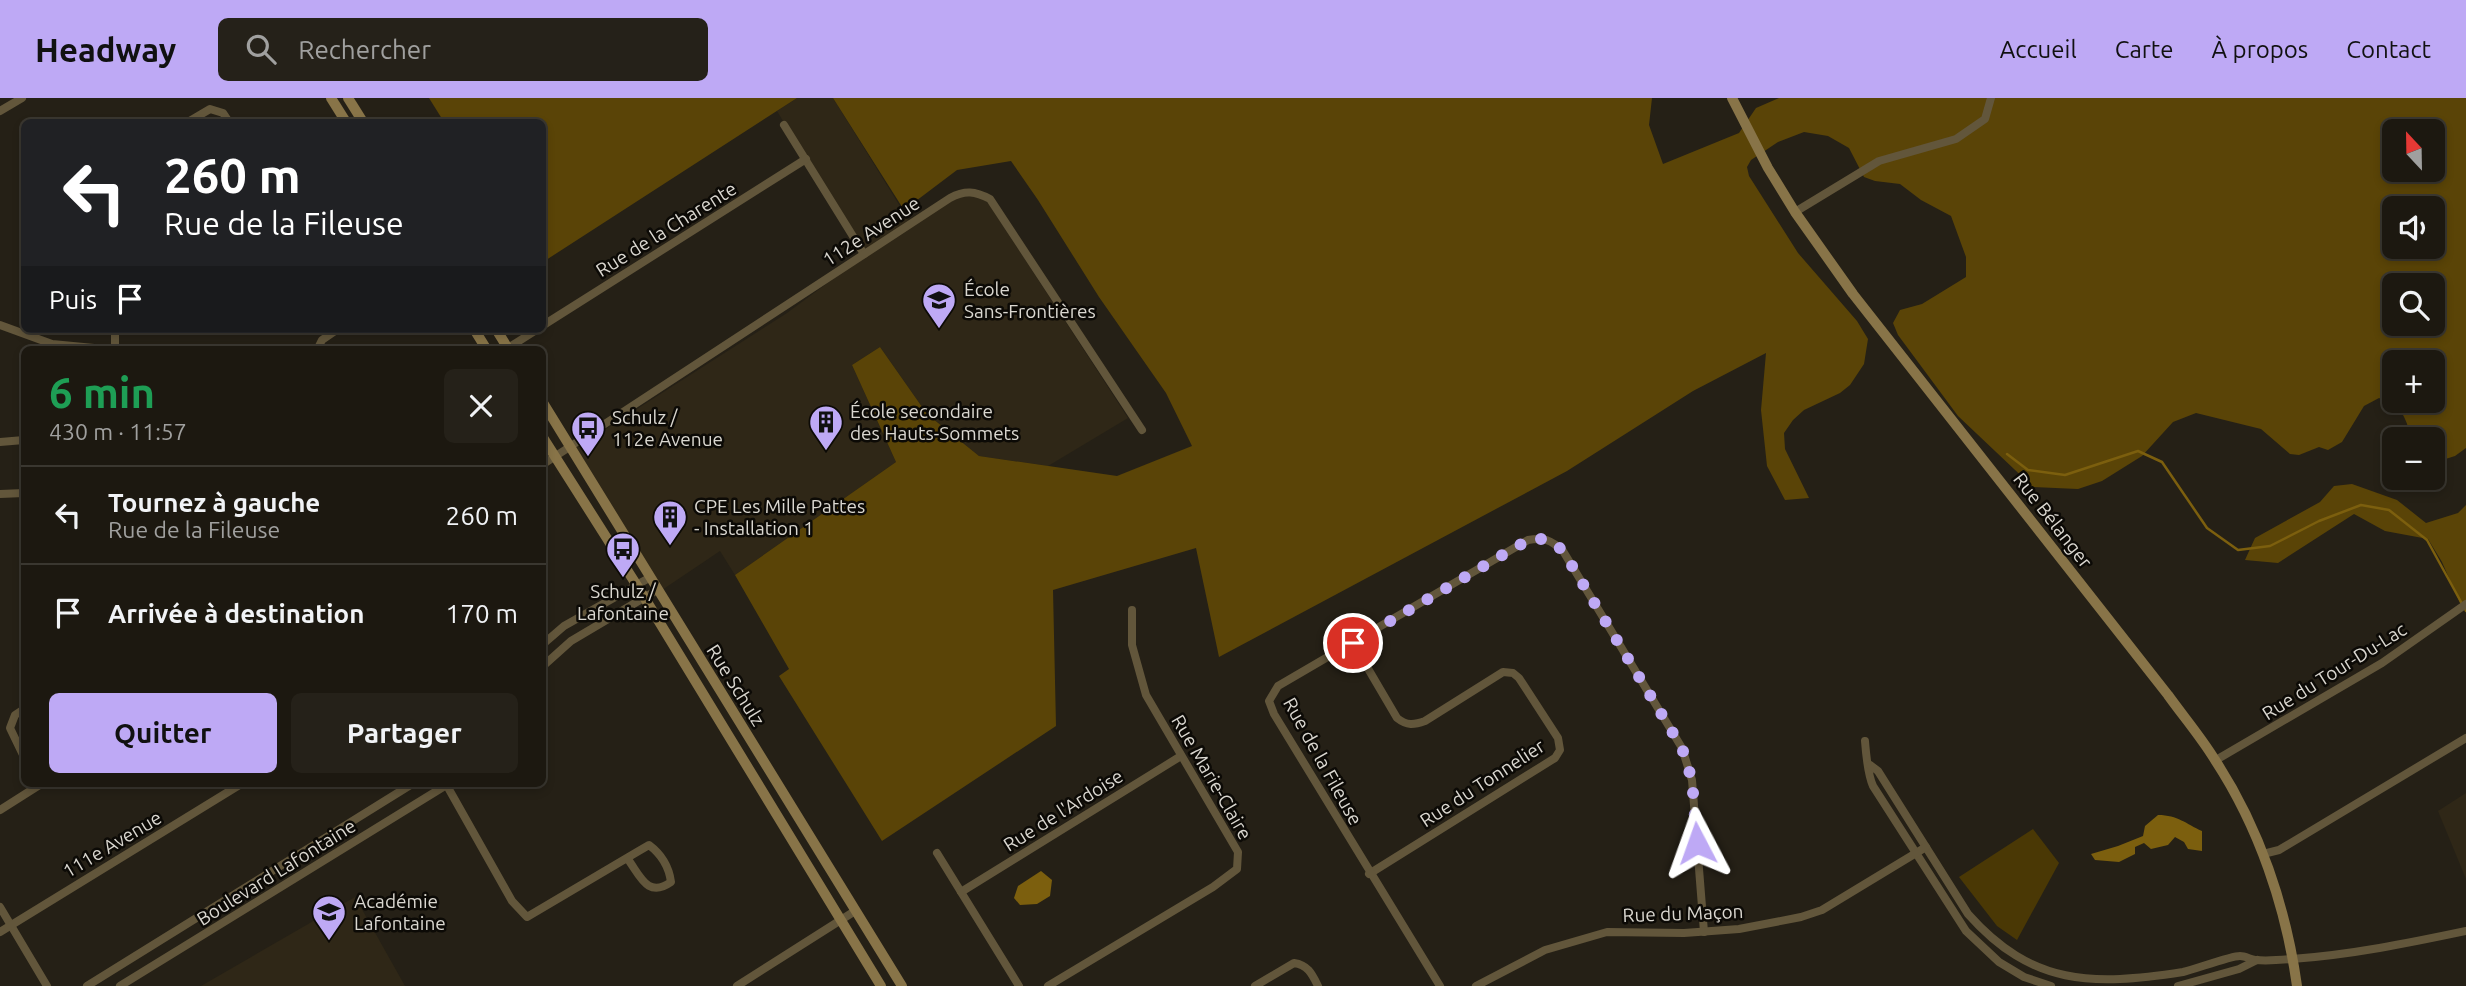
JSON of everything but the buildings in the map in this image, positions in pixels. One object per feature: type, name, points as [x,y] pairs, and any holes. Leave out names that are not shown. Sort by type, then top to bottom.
[{"type":"street","points":[[0,111],[22,98]]},
{"type":"street","points":[[331,98],[344,119]]},
{"type":"street","points":[[348,98],[361,119]]},
{"type":"street","name":"Rue Bélanger","points":[[1732,98],[1768,168],[1795,212],[1853,294],[2216,760],[2249,821],[2263,854],[2293,959],[2297,986]]},
{"type":"street","points":[[1795,212],[1879,161],[1956,139],[1985,119],[1991,98]]},
{"type":"street","points":[[193,119],[210,109],[223,113],[227,119]]},
{"type":"street","points":[[785,125],[864,254]]},
{"type":"street","name":"Rue de la Charente","points":[[546,323],[806,159]]},
{"type":"street","name":"112e Avenue","points":[[546,463],[963,192],[977,192],[990,199],[1142,430]]},
{"type":"street","points":[[1,327],[52,344],[73,346]]},
{"type":"street","points":[[319,346],[322,340],[332,333]]},
{"type":"street","points":[[512,346],[532,333]]},
{"type":"street","name":"Rue Schulz","points":[[546,407],[902,986]]},
{"type":"street","points":[[0,442],[21,440]]},
{"type":"street","name":"Rue Schulz","points":[[546,442],[645,597],[881,986]]},
{"type":"street","points":[[0,494],[21,493]]},
{"type":"street","points":[[595,519],[610,510]]},
{"type":"street","name":"Rue de la Fileuse","points":[[1440,986],[1369,874],[1274,714],[1269,701],[1278,686],[1528,540],[1540,538],[1552,541],[1563,551],[1682,748],[1692,780],[1704,932]]},
{"type":"street","points":[[546,642],[564,626],[649,578]]},
{"type":"street","points":[[546,663],[587,631],[657,590]]},
{"type":"street","name":"Rue du Tour-Du-Lac","points":[[2216,760],[2382,663],[2466,604]]},
{"type":"street","name":"Rue Marie-Claire","points":[[1048,986],[1213,887],[1237,869],[1238,852],[1146,695],[1132,645],[1132,610]]},
{"type":"street","name":"Rue du Tonnelier","points":[[1353,643],[1397,718],[1403,723],[1414,725],[1425,721],[1503,672],[1513,673],[1558,738],[1560,750],[1556,758],[1369,874]]},
{"type":"street","points":[[21,711],[15,715],[10,728],[21,751]]},
{"type":"street","points":[[2263,854],[2279,850],[2466,738]]},
{"type":"street","points":[[1865,741],[1870,778],[1874,786],[1966,932],[1999,962],[2024,976],[2051,986]]},
{"type":"street","name":"Rue de l'Ardoise","points":[[961,892],[1181,756]]},
{"type":"street","points":[[1870,765],[1878,771],[1968,914],[1982,931],[2002,950],[2057,978],[2094,985],[2121,985],[2205,967],[2238,956],[2257,960],[2293,959],[2466,931]]},
{"type":"street","points":[[0,810],[36,787]]},
{"type":"street","name":"111e Avenue","points":[[0,932],[236,787]]},
{"type":"street","name":"Boulevard Lafontaine","points":[[87,986],[407,787]]},
{"type":"street","name":"Boulevard Lafontaine","points":[[120,986],[442,787]]},
{"type":"street","points":[[449,787],[512,901],[527,917],[649,845],[669,871],[671,882],[662,889],[648,886],[627,858]]},
{"type":"street","name":"Rue du Maçon","points":[[1476,986],[1545,950],[1607,932],[1704,932],[1739,929],[1811,914],[1926,847]]},
{"type":"street","points":[[937,853],[1019,986]]},
{"type":"street","points":[[0,907],[47,986]]},
{"type":"street","points":[[737,986],[855,911]]},
{"type":"street","points":[[2178,986],[2239,969],[2257,960]]},
{"type":"street","points":[[1255,986],[1294,963],[1302,964],[1310,970],[1318,986]]},
{"type":"shaded area","points":[[429,98],[797,98],[546,260],[546,119],[442,119]]},
{"type":"shaded area","points":[[797,98],[833,98],[911,224],[950,198],[979,196],[989,204],[1128,418],[1048,466],[979,456],[927,414],[880,347],[852,365],[896,462],[735,575],[720,551],[662,590],[576,448],[787,313],[864,256],[777,111]]},
{"type":"shaded area","points":[[833,98],[1652,98],[1649,125],[1663,164],[1739,133],[1756,108],[1779,98],[2466,98],[2466,448],[2445,459],[2445,427],[2408,427],[2402,413],[2445,413],[2445,350],[2382,350],[2382,400],[2379,398],[2364,406],[2342,442],[2328,450],[2319,447],[2299,455],[2290,454],[2261,429],[2196,413],[2173,422],[2142,456],[2102,481],[2078,489],[2033,487],[1958,416],[1898,335],[1893,323],[1900,310],[1922,304],[1966,277],[1966,257],[1951,216],[1921,200],[1900,184],[1864,177],[1849,148],[1828,136],[1804,132],[1778,142],[1751,160],[1747,167],[1749,176],[1798,253],[1857,321],[1868,339],[1864,364],[1850,385],[1840,393],[1804,410],[1784,433],[1785,449],[1809,498],[1785,500],[1767,466],[1761,410],[1766,353],[1693,391],[1567,471],[1219,657],[1196,548],[1053,590],[1056,726],[882,841],[779,676],[789,669],[735,575],[896,462],[852,365],[880,347],[927,414],[979,456],[1117,476],[1192,446],[1166,393],[1099,297],[1011,161],[957,170],[904,210]]},
{"type":"shaded area","points":[[2352,484],[2397,500],[2426,523],[2458,513],[2466,505],[2466,610],[2463,610],[2442,562],[2428,539],[2385,531],[2354,514],[2278,563],[2245,560],[2255,538],[2320,502],[2334,486]]},
{"type":"shaded area","points":[[2466,793],[2466,879],[2438,811]]},
{"type":"shaded area","points":[[2158,815],[2176,818],[2202,831],[2202,851],[2188,849],[2184,842],[2175,837],[2168,845],[2151,849],[2144,843],[2135,847],[2135,854],[2119,862],[2095,860],[2091,854],[2143,836],[2145,826]]},
{"type":"shaded area","points":[[2033,829],[2059,863],[2017,940],[1997,926],[1959,877]]},
{"type":"shaded area","points":[[1041,871],[1052,880],[1050,896],[1037,904],[1020,905],[1014,898],[1018,886]]},
{"type":"shaded area","name":"Académie Lafontaine","points":[[355,897],[405,986],[201,986]]},
{"type":"waterway","points":[[2007,454],[2028,470],[2065,475],[2138,451],[2162,462],[2207,528],[2238,550],[2270,546],[2319,521],[2361,505],[2389,510],[2427,540],[2466,611]]},
{"type":"place","name":"École Sans-Frontières","points":[[939,330]]},
{"type":"place","name":"École secondaire des Hauts-Sommets","points":[[826,452]]},
{"type":"place","name":"Schulz / 112e Avenue","points":[[588,458]]},
{"type":"place","name":"CPE Les Mille Pattes - Installation 1","points":[[670,547]]},
{"type":"place","name":"Schulz / Lafontaine","points":[[623,579]]},
{"type":"place","name":"Académie Lafontaine","points":[[329,942]]},
{"type":"route","points":[[1353,643],[1528,540],[1540,538],[1552,541],[1563,551],[1682,748],[1692,780],[1697,843]]}]
